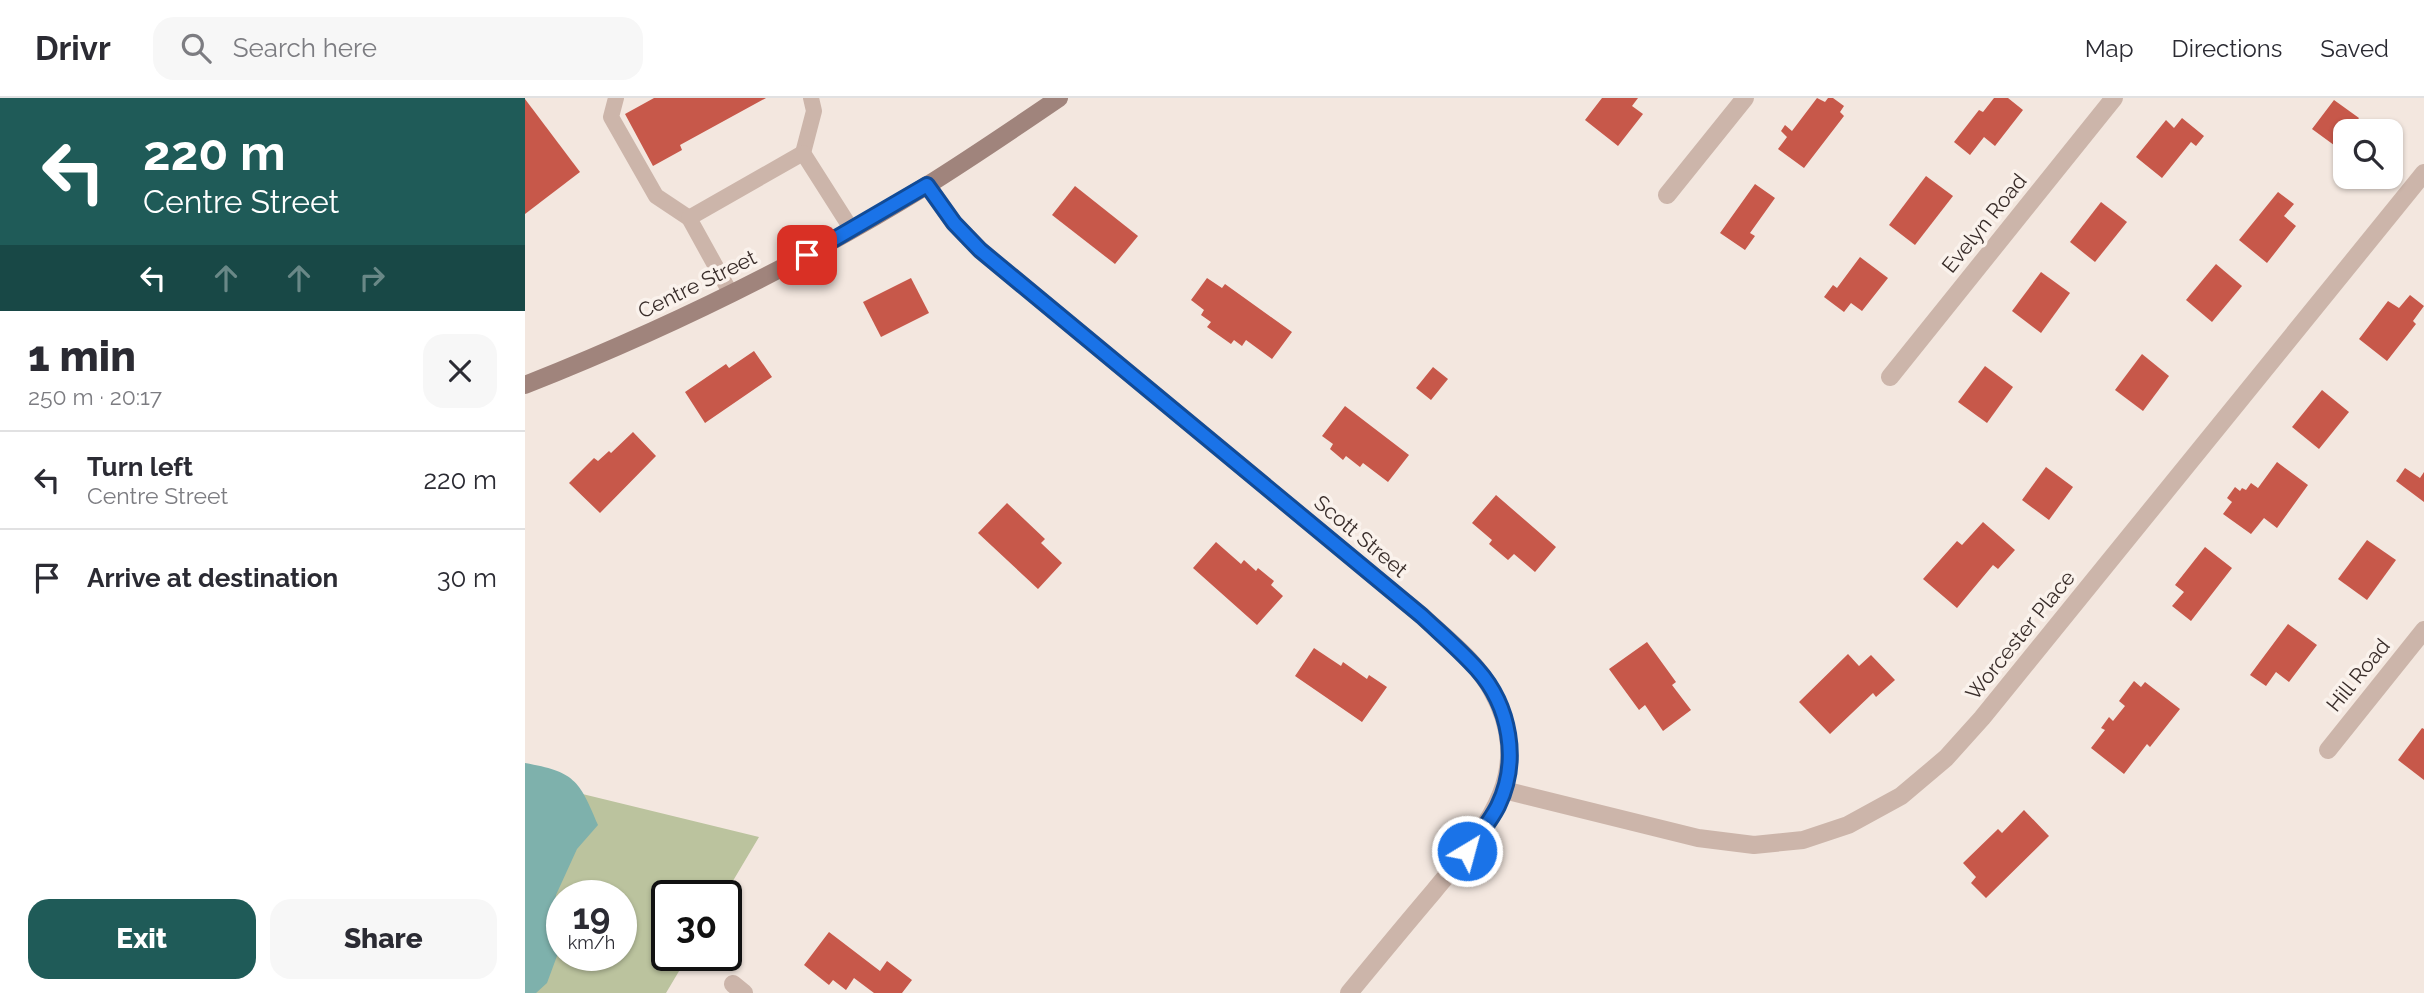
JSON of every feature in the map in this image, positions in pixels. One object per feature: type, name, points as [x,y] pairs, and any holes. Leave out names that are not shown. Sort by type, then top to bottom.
[{"type":"main road","name":"Centre Street","points":[[525,385],[625,344],[731,294],[852,229],[927,185],[1059,98]]},
{"type":"street","points":[[1667,195],[1745,98]]},
{"type":"street","name":"Evelyn Road","points":[[1890,377],[2114,98]]},
{"type":"street","name":"Worcester Place","points":[[1504,790],[1698,838],[1754,845],[1803,840],[1848,825],[1901,796],[1946,758],[1982,718],[2424,173]]},
{"type":"street","name":"Scott Street","points":[[927,185],[954,223],[980,250],[1422,616],[1478,670],[1499,704],[1508,730],[1509,771],[1504,790],[1486,825],[1349,993]]},
{"type":"street","name":"Hill Road","points":[[2328,750],[2424,630]]},
{"type":"lane","points":[[616,98],[611,117],[656,196],[689,218],[731,294]]},
{"type":"lane","points":[[689,218],[803,153],[814,111],[811,98]]},
{"type":"lane","points":[[803,153],[852,229]]},
{"type":"green space","points":[[525,780],[759,837],[733,880],[651,880],[651,971],[679,971],[666,993],[525,993]]},
{"type":"water","points":[[525,763],[554,770],[573,780],[585,797],[598,825],[577,849],[563,880],[546,880],[546,971],[551,971],[547,983],[536,993],[525,993]]},
{"type":"building","points":[[654,98],[766,98],[680,145],[682,150],[653,166],[625,114]]},
{"type":"building","points":[[1602,98],[1638,98],[1632,106],[1643,114],[1618,146],[1585,120]]},
{"type":"building","points":[[1817,98],[1825,102],[1828,98],[1833,98],[1844,106],[1840,112],[1844,116],[1804,168],[1778,149],[1787,137],[1781,131],[1785,125],[1792,131]]},
{"type":"building","points":[[1994,98],[2008,98],[2023,110],[1995,146],[1984,137],[1970,155],[1954,142],[1979,110],[1983,112]]},
{"type":"building","points":[[525,99],[580,172],[525,214]]},
{"type":"building","points":[[2334,100],[2359,118],[2333,119],[2333,144],[2312,129]]},
{"type":"building","points":[[2182,118],[2204,136],[2196,146],[2191,142],[2162,178],[2136,157],[2166,120],[2174,128]]},
{"type":"building","points":[[1926,176],[1953,196],[1915,245],[1889,225]]},
{"type":"building","points":[[1755,184],[1775,198],[1750,233],[1755,236],[1745,250],[1720,233]]},
{"type":"building","points":[[1075,186],[1138,236],[1115,264],[1052,215]]},
{"type":"building","points":[[2278,192],[2294,204],[2284,216],[2296,226],[2267,263],[2239,240]]},
{"type":"building","points":[[2101,202],[2127,222],[2095,262],[2070,242]]},
{"type":"building","points":[[1860,257],[1888,278],[1862,311],[1851,303],[1844,312],[1824,297],[1833,285],[1837,288]]},
{"type":"building","points":[[2216,264],[2242,286],[2212,322],[2186,300]]},
{"type":"building","points":[[2041,272],[2070,293],[2041,333],[2012,311]]},
{"type":"building","points":[[911,278],[929,313],[881,337],[863,302]]},
{"type":"building","points":[[1207,278],[1222,288],[1225,284],[1292,332],[1272,359],[1246,340],[1242,346],[1234,340],[1231,344],[1207,327],[1211,322],[1201,315],[1204,310],[1191,300]]},
{"type":"building","points":[[2410,295],[2424,306],[2413,321],[2416,324],[2387,361],[2359,339],[2388,301],[2399,308]]},
{"type":"building","points":[[754,351],[772,377],[705,423],[685,392],[726,364],[729,368]]},
{"type":"building","points":[[2142,354],[2169,376],[2143,411],[2115,390]]},
{"type":"building","points":[[1985,366],[2013,387],[1987,423],[1958,402]]},
{"type":"building","points":[[1433,367],[1448,379],[1431,400],[1416,388]]},
{"type":"building","points":[[2322,390],[2349,412],[2319,449],[2292,427]]},
{"type":"building","points":[[1345,406],[1409,455],[1388,482],[1363,463],[1360,467],[1346,456],[1343,460],[1330,449],[1333,444],[1322,436]]},
{"type":"building","points":[[633,432],[656,456],[600,513],[569,483],[594,458],[598,461],[609,451],[611,453]]},
{"type":"building","points":[[2277,462],[2308,485],[2277,528],[2264,518],[2251,534],[2223,514],[2232,502],[2227,498],[2235,487],[2240,491],[2242,488],[2246,490],[2251,483],[2258,488]]},
{"type":"building","points":[[2046,467],[2073,487],[2049,520],[2022,500]]},
{"type":"building","points":[[2405,468],[2420,478],[2424,472],[2424,502],[2396,481]]},
{"type":"building","points":[[1496,495],[1556,547],[1535,572],[1514,554],[1508,560],[1489,544],[1492,540],[1472,523]]},
{"type":"building","points":[[1007,503],[1045,539],[1041,543],[1062,563],[1038,589],[978,533]]},
{"type":"building","points":[[1983,522],[2015,550],[1998,569],[1993,565],[1957,608],[1923,579],[1957,541],[1962,545]]},
{"type":"building","points":[[2367,540],[2396,560],[2367,600],[2338,579]]},
{"type":"building","points":[[1216,542],[1241,564],[1244,560],[1256,571],[1258,568],[1274,581],[1271,585],[1283,596],[1257,625],[1193,568]]},
{"type":"building","points":[[2205,547],[2232,568],[2191,621],[2172,606],[2184,592],[2175,585]]},
{"type":"building","points":[[2288,624],[2317,645],[2289,682],[2276,672],[2266,686],[2250,675]]},
{"type":"building","points":[[1647,642],[1676,682],[1672,685],[1691,710],[1663,731],[1645,705],[1639,710],[1609,669]]},
{"type":"building","points":[[1314,648],[1341,666],[1343,662],[1367,679],[1369,675],[1387,687],[1362,722],[1295,676]]},
{"type":"building","points":[[1848,654],[1859,666],[1871,655],[1895,680],[1876,697],[1873,693],[1830,734],[1799,702]]},
{"type":"building","points":[[2134,681],[2141,687],[2145,682],[2180,709],[2150,747],[2147,744],[2124,774],[2091,748],[2105,730],[2101,728],[2109,717],[2113,721],[2125,706],[2119,701]]},
{"type":"building","points":[[2422,728],[2424,729],[2424,780],[2398,760]]},
{"type":"building","points":[[2024,810],[2049,836],[1986,898],[1971,883],[1976,877],[1963,863],[1998,829],[2002,833]]},
{"type":"building","points":[[829,932],[880,971],[887,961],[912,980],[902,993],[874,993],[854,978],[846,990],[833,980],[829,985],[804,965]]},
{"type":"route","points":[[807,255],[927,185],[954,223],[980,250],[1422,616],[1478,670],[1499,704],[1508,730],[1509,771],[1504,790],[1497,807],[1467,851]]}]
